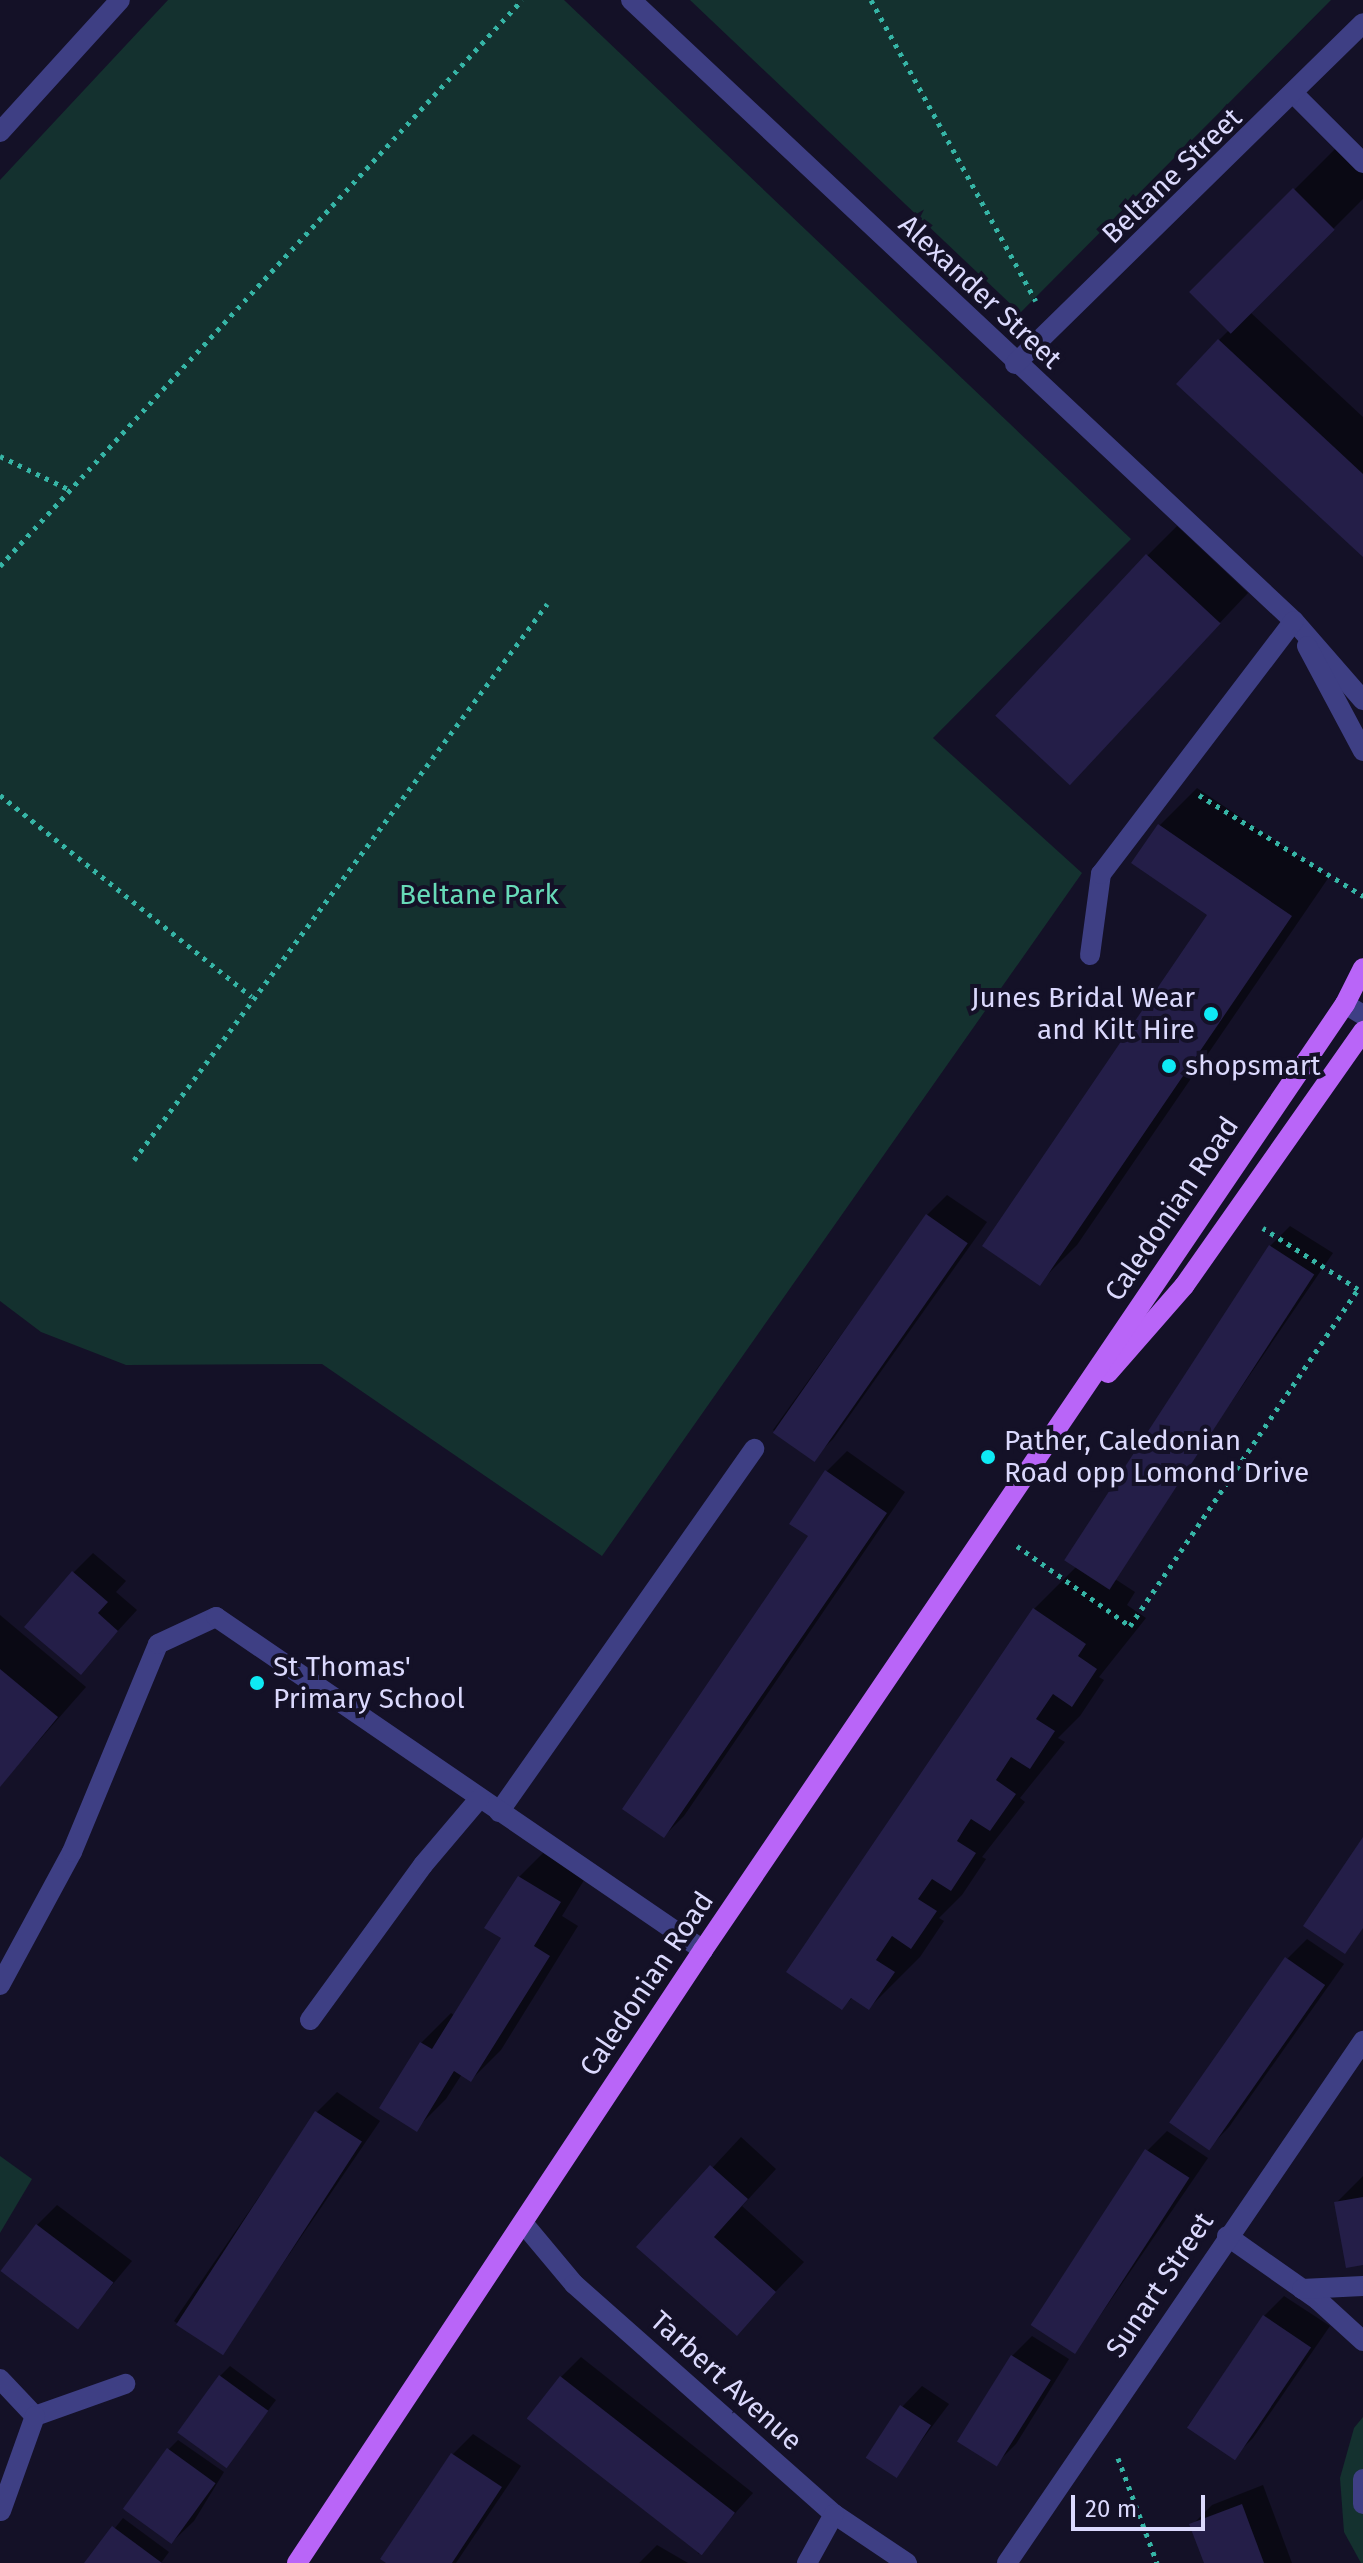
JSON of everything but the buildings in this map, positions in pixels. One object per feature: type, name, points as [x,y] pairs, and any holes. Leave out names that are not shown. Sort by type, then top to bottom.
[{"type":"main road","name":"Caledonian Road","points":[[297,2563],[703,1950],[990,1527],[1354,1010],[1363,968]]},
{"type":"main road","name":"Caledonian Road","points":[[1050,1439],[1184,1286],[1363,1031]]},
{"type":"street","name":"Alexander Street","points":[[631,0],[1015,364],[1294,621],[1363,700]]},
{"type":"street","points":[[0,132],[115,2]]},
{"type":"street","name":"Beltane Street","points":[[1015,364],[1052,332],[1295,95],[1363,23]]},
{"type":"street","points":[[1295,95],[1363,163]]},
{"type":"street","name":"Alexander Street","points":[[1294,621],[1363,751]]},
{"type":"street","points":[[1090,955],[1101,874],[1171,778],[1294,621]]},
{"type":"street","points":[[499,1812],[754,1449]]},
{"type":"street","points":[[0,1985],[72,1852],[158,1644],[216,1617],[703,1950]]},
{"type":"street","points":[[310,2020],[423,1865],[479,1799]]},
{"type":"street","name":"Sunart Street","points":[[1007,2563],[1227,2236],[1363,2041]]},
{"type":"street","name":"Tarbert Avenue","points":[[523,2223],[574,2284],[834,2514],[907,2563]]},
{"type":"street","points":[[1227,2236],[1302,2289],[1363,2341]]},
{"type":"street","points":[[1302,2289],[1363,2286]]},
{"type":"street","points":[[0,2379],[35,2416]]},
{"type":"street","points":[[35,2416],[125,2384]]},
{"type":"street","points":[[1,2511],[35,2416]]},
{"type":"street","points":[[1363,2479],[1363,2504]]},
{"type":"street","points":[[807,2563],[834,2514]]},
{"type":"path","points":[[0,566],[522,0]]},
{"type":"path","points":[[871,0],[1052,332]]},
{"type":"path","points":[[0,456],[70,490]]},
{"type":"path","points":[[134,1160],[251,996],[547,604]]},
{"type":"path","points":[[1171,778],[1363,896]]},
{"type":"path","points":[[0,795],[251,996]]},
{"type":"path","points":[[990,1527],[1130,1626],[1358,1289],[1237,1211]]},
{"type":"path","points":[[1106,2414],[1157,2563]]},
{"type":"green space","name":"Beltane Park","points":[[168,0],[564,0],[1131,539],[933,738],[1082,873],[602,1556],[322,1364],[126,1365],[41,1332],[0,1301],[0,180]]},
{"type":"green space","points":[[690,0],[1331,0],[1020,313]]},
{"type":"green space","points":[[0,2156],[32,2179],[0,2233]]},
{"type":"green space","points":[[1363,2417],[1361,2563],[1344,2532],[1340,2478],[1354,2428]]},
{"type":"place","name":"Junes Bridal Wear and Kilt Hire","points":[[1211,1014]]},
{"type":"place","name":"shopsmart","points":[[1169,1066]]},
{"type":"place","name":"Pather, Caledonian Road opp Lomond Drive","points":[[988,1457]]},
{"type":"place","name":"St Thomas' Primary School","points":[[257,1683]]}]
